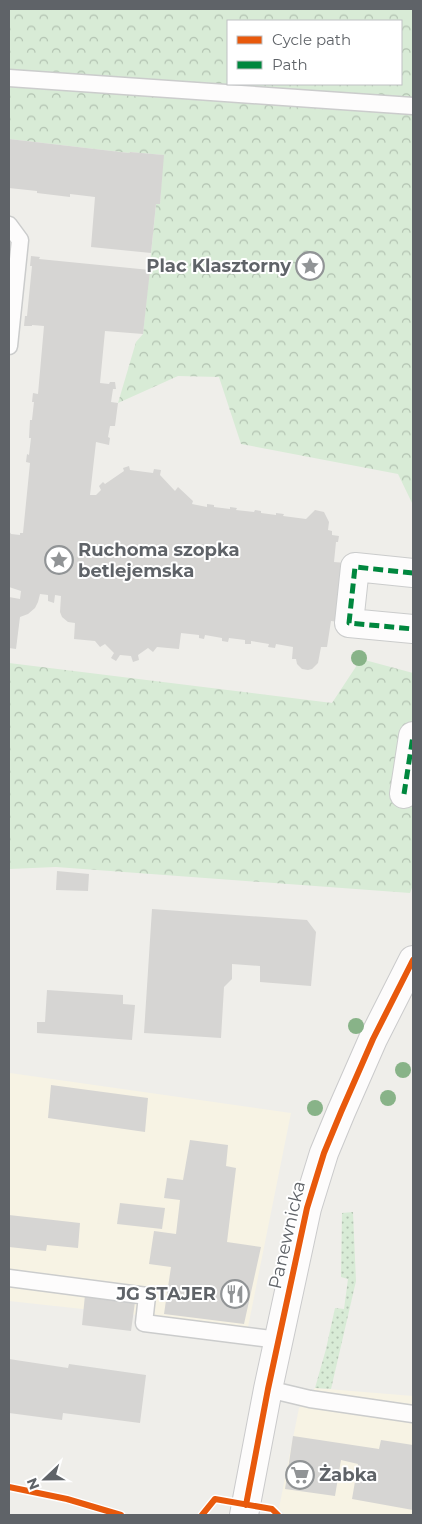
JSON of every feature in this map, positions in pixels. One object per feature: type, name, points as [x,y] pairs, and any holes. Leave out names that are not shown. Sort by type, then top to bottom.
[{"type":"street","points":[[413,573],[355,567],[349,623],[413,629]]},
{"type":"street","points":[[409,794],[413,736]]},
{"type":"street","name":"Panewnicka","points":[[244,1515],[278,1340],[307,1208],[324,1153],[374,1038],[413,960]]},
{"type":"lane","points":[[9,78],[413,106]]},
{"type":"lane","points":[[9,225],[20,240],[9,346]]},
{"type":"lane","points":[[9,1278],[147,1296],[144,1323],[278,1340]]},
{"type":"lane","points":[[268,1389],[310,1399],[413,1414]]},
{"type":"shaded area","points":[[10,1073],[291,1113],[248,1327],[9,1301]]},
{"type":"shaded area","points":[[315,1388],[413,1396],[413,1515],[285,1515],[279,1508],[299,1408]]},
{"type":"green space","name":"Plac Klasztorny","points":[[9,9],[413,9],[413,505],[398,474],[241,444],[219,377],[178,376],[118,403],[136,342],[143,334],[156,204],[160,204],[163,155],[129,153],[9,139]]},
{"type":"green space","points":[[361,659],[413,673],[413,885],[410,893],[56,867],[9,869],[9,663],[332,703]]},
{"type":"green space","points":[[353,1212],[356,1281],[331,1389],[315,1388],[335,1308],[344,1309],[348,1279],[341,1277],[342,1213]]},
{"type":"building","points":[[9,139],[129,153],[164,155],[160,204],[156,204],[151,253],[91,247],[95,197],[70,194],[70,197],[9,188]]},
{"type":"building","points":[[31,256],[40,257],[39,259],[150,270],[143,334],[105,331],[100,383],[109,384],[110,382],[115,382],[116,389],[113,389],[111,402],[118,403],[115,426],[110,426],[109,445],[96,442],[90,495],[96,495],[101,490],[99,486],[103,482],[105,484],[124,471],[123,468],[129,466],[130,470],[153,473],[154,469],[161,470],[160,475],[175,491],[178,487],[193,501],[192,504],[207,507],[207,504],[214,505],[214,507],[230,509],[230,507],[237,508],[236,510],[254,512],[255,510],[261,511],[261,513],[284,514],[283,516],[306,519],[315,510],[324,512],[329,522],[328,530],[332,531],[332,535],[339,536],[338,542],[336,542],[334,562],[346,563],[339,622],[331,621],[327,647],[321,647],[318,663],[312,669],[302,669],[297,664],[296,659],[292,659],[293,647],[276,644],[275,648],[268,647],[269,644],[251,641],[251,644],[245,644],[245,640],[229,638],[228,642],[222,641],[222,638],[205,635],[204,639],[199,638],[199,635],[181,633],[179,649],[157,647],[153,652],[148,648],[138,655],[139,660],[133,662],[131,656],[120,655],[116,661],[111,658],[114,653],[105,644],[100,647],[95,641],[74,639],[75,623],[68,622],[62,617],[60,612],[61,596],[55,595],[54,603],[48,601],[48,595],[40,594],[35,608],[28,614],[20,617],[16,649],[9,648],[9,597],[20,599],[21,591],[9,587],[9,531],[11,534],[20,535],[20,533],[23,533],[30,463],[26,462],[27,454],[29,455],[31,438],[29,438],[30,420],[32,420],[34,402],[32,402],[33,393],[38,394],[44,326],[24,326],[25,316],[27,316],[32,266],[30,266]]},
{"type":"building","points":[[57,871],[89,874],[88,891],[56,890]]},
{"type":"building","points":[[152,909],[307,920],[316,932],[311,986],[260,982],[260,966],[232,964],[232,979],[224,987],[221,1038],[144,1033]]},
{"type":"building","points":[[47,990],[123,995],[123,1004],[135,1005],[132,1040],[37,1033],[37,1022],[45,1022]]},
{"type":"building","points":[[51,1085],[148,1098],[145,1132],[48,1118]]},
{"type":"building","points":[[190,1140],[228,1145],[226,1166],[236,1168],[227,1242],[261,1247],[244,1324],[164,1314],[171,1267],[149,1264],[154,1231],[176,1234],[180,1200],[164,1198],[167,1178],[183,1180]]},
{"type":"building","points":[[120,1203],[165,1208],[162,1229],[117,1224]]},
{"type":"building","points":[[9,1215],[80,1223],[78,1248],[47,1245],[46,1251],[9,1247]]},
{"type":"building","points":[[85,1295],[135,1302],[131,1331],[82,1325]]},
{"type":"building","points":[[9,1359],[68,1368],[69,1364],[146,1375],[140,1423],[63,1413],[62,1420],[9,1413]]},
{"type":"building","points":[[293,1436],[379,1449],[381,1440],[413,1445],[413,1510],[352,1499],[358,1464],[341,1460],[335,1496],[285,1489]]},
{"type":"marked path","points":[[413,573],[355,567],[349,623],[413,629]]},
{"type":"marked path","points":[[404,794],[413,736]]},
{"type":"cycle path","points":[[246,1505],[268,1389],[307,1208],[324,1153],[341,1112],[373,1039],[413,960]]},
{"type":"cycle path","points":[[9,1487],[67,1499],[121,1515]]},
{"type":"cycle path","points":[[202,1515],[215,1499],[272,1509],[278,1515]]},
{"type":"place","name":"Plac Klasztorny","points":[[310,266]]},
{"type":"place","name":"Ruchoma szopka betlejemska","points":[[59,560]]},
{"type":"place","name":"JG STAJER","points":[[235,1294]]},
{"type":"place","name":"Żabka","points":[[300,1475]]}]
